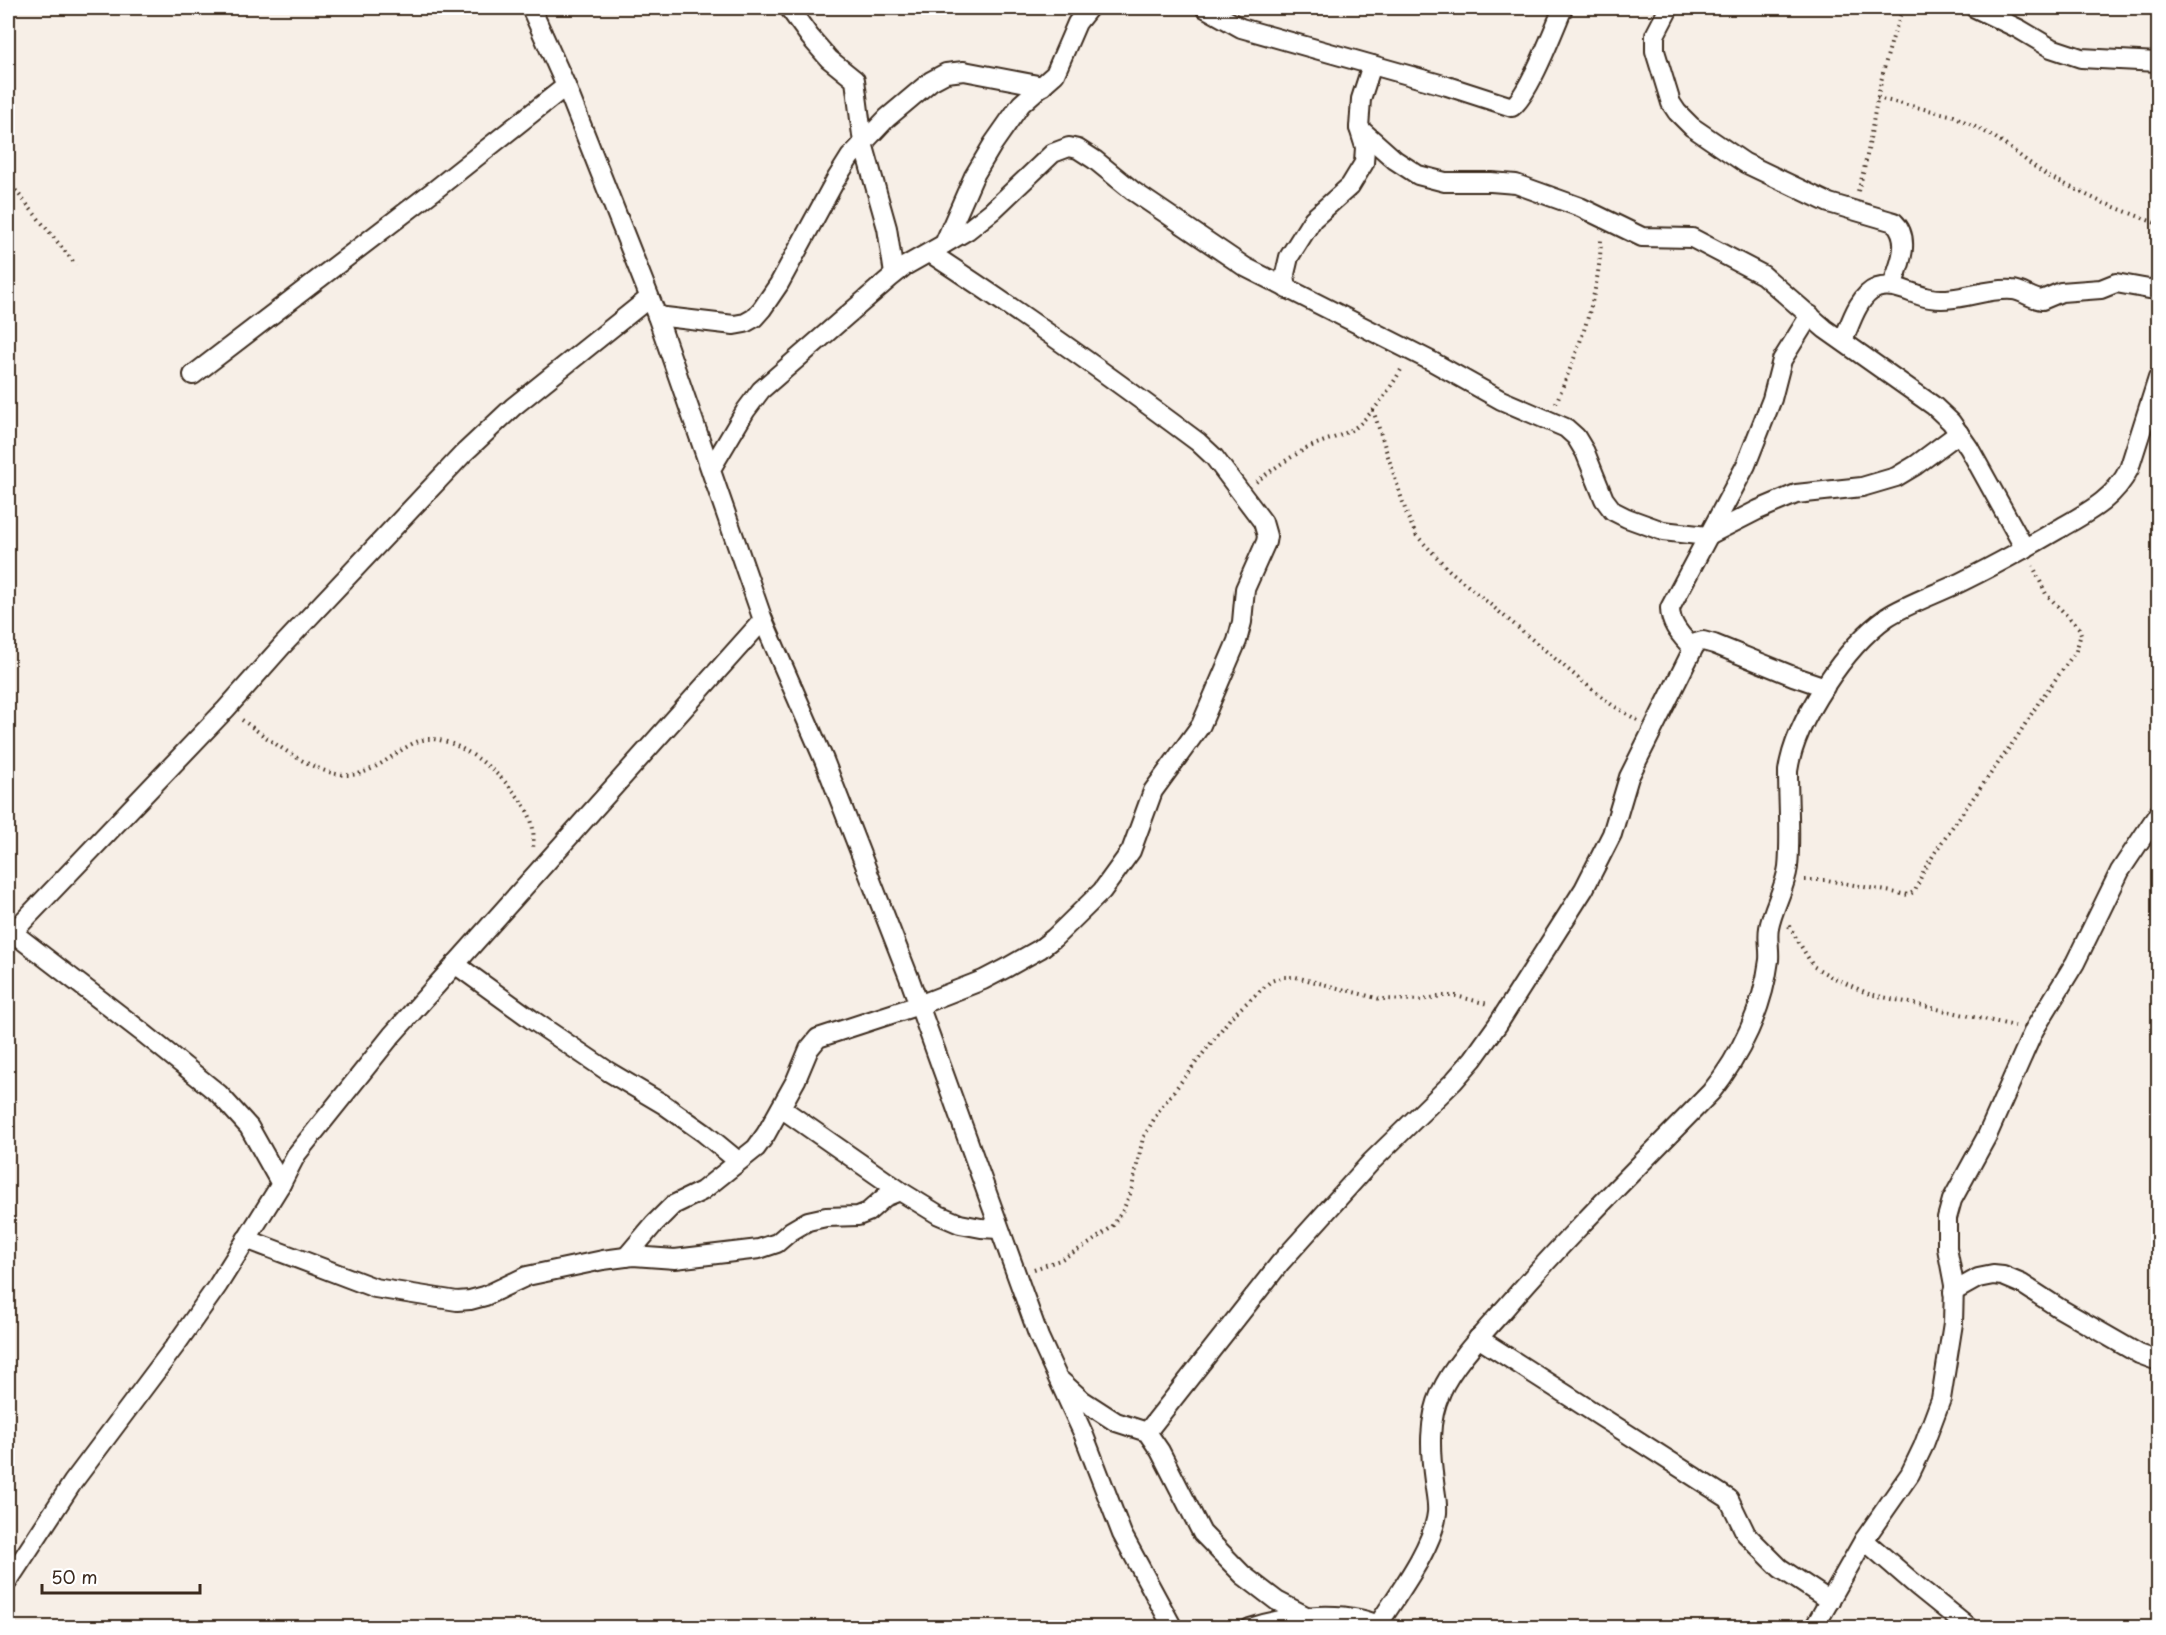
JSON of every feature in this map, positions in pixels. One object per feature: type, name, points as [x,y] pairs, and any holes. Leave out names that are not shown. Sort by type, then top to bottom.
[{"type":"street","points":[[531,8],[566,86],[657,316],[763,620],[825,760],[919,1005],[1039,1337],[1083,1433],[1122,1534],[1173,1628]]},
{"type":"street","points":[[789,8],[810,37],[830,59],[855,80],[863,143],[887,228],[894,274]]},
{"type":"street","points":[[937,249],[993,144],[1022,104],[1055,74],[1077,23],[1089,8]]},
{"type":"street","points":[[1205,8],[1241,28],[1512,107],[1521,98],[1563,8]]},
{"type":"street","points":[[1669,8],[1655,35],[1655,51],[1671,103],[1677,112],[1692,126],[1745,163],[1829,203],[1894,222],[1900,230],[1903,250],[1892,286]]},
{"type":"street","points":[[1975,8],[2019,29],[2051,48],[2081,58],[2158,62]]},
{"type":"street","points":[[1287,290],[1284,274],[1289,257],[1313,219],[1350,186],[1364,163],[1365,147],[1359,128],[1360,99],[1372,65]]},
{"type":"street","points":[[657,316],[734,325],[754,318],[779,284],[850,157],[887,118],[931,81],[946,73],[964,71],[1043,86]]},
{"type":"street","points":[[193,375],[566,86]]},
{"type":"street","points":[[1359,128],[1395,160],[1418,175],[1445,182],[1516,184],[1580,207],[1642,237],[1692,237],[1763,275],[1843,341],[1934,406],[1951,422],[2025,549]]},
{"type":"street","points":[[711,469],[746,410],[761,390],[894,274],[968,230],[992,211],[1053,153],[1069,147],[1078,149],[1095,160],[1133,191],[1245,267],[1501,400],[1566,428],[1576,437],[1585,452],[1604,499],[1613,511],[1663,531],[1707,536],[1796,494],[1862,487],[1896,477],[1959,433]]},
{"type":"street","points":[[626,1257],[673,1205],[702,1191],[756,1148],[796,1080],[809,1049],[818,1038],[919,1005],[982,980],[1040,949],[1102,891],[1124,863],[1137,839],[1153,791],[1201,725],[1242,622],[1245,589],[1267,536],[1263,522],[1214,457],[1198,442],[1006,303],[937,249]]},
{"type":"street","points":[[1843,341],[1865,297],[1876,289],[1892,286],[1929,298],[1948,299],[2014,290],[2042,300],[2061,292],[2116,284],[2149,289],[2158,288]]},
{"type":"street","points":[[281,1184],[249,1127],[219,1094],[142,1032],[10,932],[226,710],[282,646],[463,454],[513,407],[648,298]]},
{"type":"street","points":[[1692,648],[1675,627],[1670,617],[1670,608],[1746,465],[1763,424],[1782,360],[1810,315]]},
{"type":"street","points":[[1250,1628],[1269,1621],[1322,1616],[1356,1619],[1381,1626],[1416,1566],[1431,1534],[1438,1512],[1430,1449],[1440,1393],[1478,1338],[1541,1266],[1711,1092],[1726,1074],[1740,1051],[1763,992],[1769,958],[1768,931],[1788,866],[1790,758],[1807,715],[1839,667],[1866,635],[1888,616],[1966,580],[2100,505],[2116,489],[2129,469],[2152,416],[2158,378]]},
{"type":"street","points":[[8,1581],[73,1482],[175,1346],[281,1184],[296,1155],[392,1035],[763,620]]},
{"type":"street","points":[[1147,1432],[1280,1263],[1371,1162],[1453,1082],[1473,1059],[1584,889],[1612,834],[1629,777],[1696,643],[1703,641],[1714,644],[1825,687]]},
{"type":"street","points":[[1814,1628],[1864,1540],[1910,1474],[1941,1399],[1953,1323],[1953,1292],[1947,1248],[1947,1218],[1952,1200],[1987,1136],[2034,1030],[2075,963],[2120,872],[2158,814]]},
{"type":"street","points":[[455,964],[609,1072],[663,1104],[738,1161]]},
{"type":"street","points":[[781,1108],[900,1191],[939,1215],[960,1224],[999,1229]]},
{"type":"street","points":[[246,1239],[375,1288],[457,1301],[485,1296],[527,1276],[626,1257],[675,1259],[759,1249],[777,1243],[808,1221],[826,1217],[858,1216],[868,1212],[885,1197],[900,1191]]},
{"type":"street","points":[[1953,1292],[1978,1278],[2003,1276],[2022,1284],[2139,1354],[2158,1361]]},
{"type":"street","points":[[1478,1338],[1729,1499],[1746,1534],[1780,1568],[1830,1601]]},
{"type":"street","points":[[1057,1377],[1082,1400],[1116,1422],[1147,1432],[1160,1451],[1202,1533],[1243,1575],[1277,1602],[1308,1617]]},
{"type":"street","points":[[1864,1540],[1969,1628]]},
{"type":"path","points":[[1852,209],[1867,163],[1877,98],[1892,39],[1903,8]]},
{"type":"path","points":[[1877,98],[1954,116],[1993,135],[2046,175],[2099,201],[2158,224]]},
{"type":"path","points":[[8,181],[76,265]]},
{"type":"path","points":[[1548,420],[1574,360],[1591,306],[1601,253],[1601,218]]},
{"type":"path","points":[[1240,493],[1281,463],[1312,446],[1340,436],[1356,427],[1391,387],[1411,352]]},
{"type":"path","points":[[1373,410],[1407,515],[1416,535],[1449,570],[1582,682],[1612,705],[1652,728]]},
{"type":"path","points":[[2025,549],[2046,594],[2079,628],[2081,634],[2076,651],[1943,840],[1924,870],[1915,891],[1908,895],[1827,880],[1805,879],[1780,895],[1800,947],[1813,966],[1830,976],[1869,994],[2034,1030]]},
{"type":"path","points":[[226,710],[305,762],[345,775],[365,773],[417,742],[430,739],[445,742],[470,753],[495,771],[519,797],[531,819],[534,838],[533,877]]},
{"type":"path","points":[[1016,1274],[1060,1260],[1112,1227],[1131,1192],[1143,1138],[1160,1108],[1198,1062],[1224,1025],[1271,981],[1283,977],[1296,977],[1380,999],[1421,1000],[1456,996],[1507,1010]]}]
